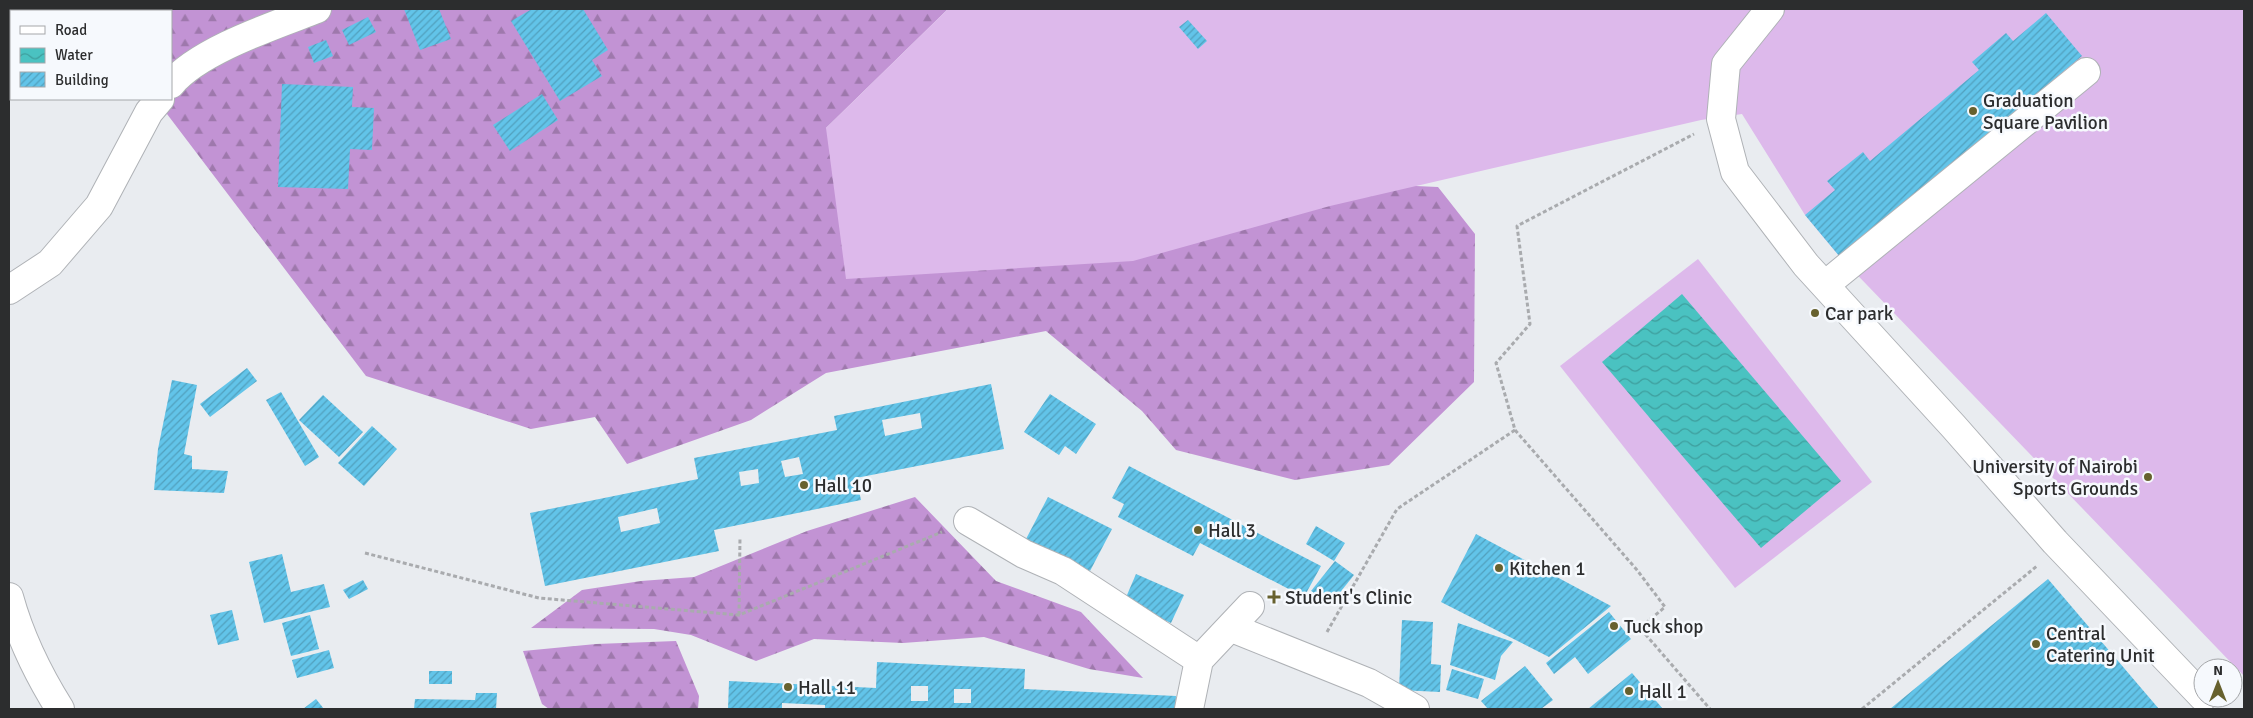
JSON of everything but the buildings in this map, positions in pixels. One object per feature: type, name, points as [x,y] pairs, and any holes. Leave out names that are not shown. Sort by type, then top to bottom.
[{"type":"street","points":[[172,83],[182,72],[241,39],[318,9]]},
{"type":"street","points":[[1770,9],[1726,64],[1721,119],[1735,172],[1806,266],[2055,542],[2193,686]]},
{"type":"street","points":[[1825,285],[2086,72]]},
{"type":"street","points":[[9,290],[50,263],[99,206],[149,112],[159,100]]},
{"type":"street","points":[[968,521],[1024,554],[1062,571],[1199,660]]},
{"type":"street","points":[[9,597],[18,629],[44,683],[60,709]]},
{"type":"street","points":[[1189,709],[1199,660],[1232,628],[1250,606]]},
{"type":"street","points":[[1232,628],[1369,683],[1415,709]]},
{"type":"path","points":[[1710,709],[1640,628],[1665,608],[1636,570],[1515,430],[1496,363],[1530,324],[1517,226],[1721,119]]},
{"type":"path","points":[[1309,658],[1320,643],[1397,509],[1515,430]]},
{"type":"path","points":[[365,552],[539,598],[739,614],[968,521]]},
{"type":"path","points":[[739,614],[740,537]]},
{"type":"path","points":[[1862,709],[2040,564],[2055,542]]},
{"type":"green space","points":[[948,9],[826,128],[1305,181],[1438,187],[1475,234],[1474,382],[1389,465],[1295,480],[1176,450],[1142,411],[1046,331],[826,373],[751,420],[627,464],[595,417],[531,429],[366,376],[167,114],[160,100],[172,100],[172,10],[112,10]]},
{"type":"green space","points":[[915,497],[996,581],[1081,612],[1143,678],[1089,669],[984,637],[903,643],[814,639],[756,661],[691,635],[654,629],[531,628],[582,590],[641,581],[694,577],[807,531]]},
{"type":"green space","points":[[676,641],[699,696],[698,709],[549,709],[542,704],[523,651],[596,644]]},
{"type":"shaded area","name":"University of Nairobi Sports Grounds","points":[[948,9],[2244,9],[2244,676],[2243,658],[2227,658],[1840,257],[1805,215],[1742,114],[1701,120],[1330,206],[1133,261],[846,279],[826,128]]},
{"type":"shaded area","points":[[1698,259],[1872,482],[1735,588],[1560,366]]},
{"type":"water","points":[[1682,294],[1841,481],[1761,548],[1602,362]]},
{"type":"place","name":"Graduation Square Pavilion","points":[[1973,111]]},
{"type":"place","name":"Car park","points":[[1815,313]]},
{"type":"place","name":"University of Nairobi Sports Grounds","points":[[2148,477]]},
{"type":"place","name":"Hall 10","points":[[804,485]]},
{"type":"place","name":"Hall 3","points":[[1198,530]]},
{"type":"place","name":"Kitchen 1","points":[[1499,568]]},
{"type":"place","name":"Student's Clinic","points":[[1274,597]]},
{"type":"place","name":"Tuck shop","points":[[1614,626]]},
{"type":"place","name":"Central Catering Unit","points":[[2036,644]]},
{"type":"place","name":"Hall 11","points":[[788,687]]},
{"type":"place","name":"Hall 1","points":[[1629,691]]}]
